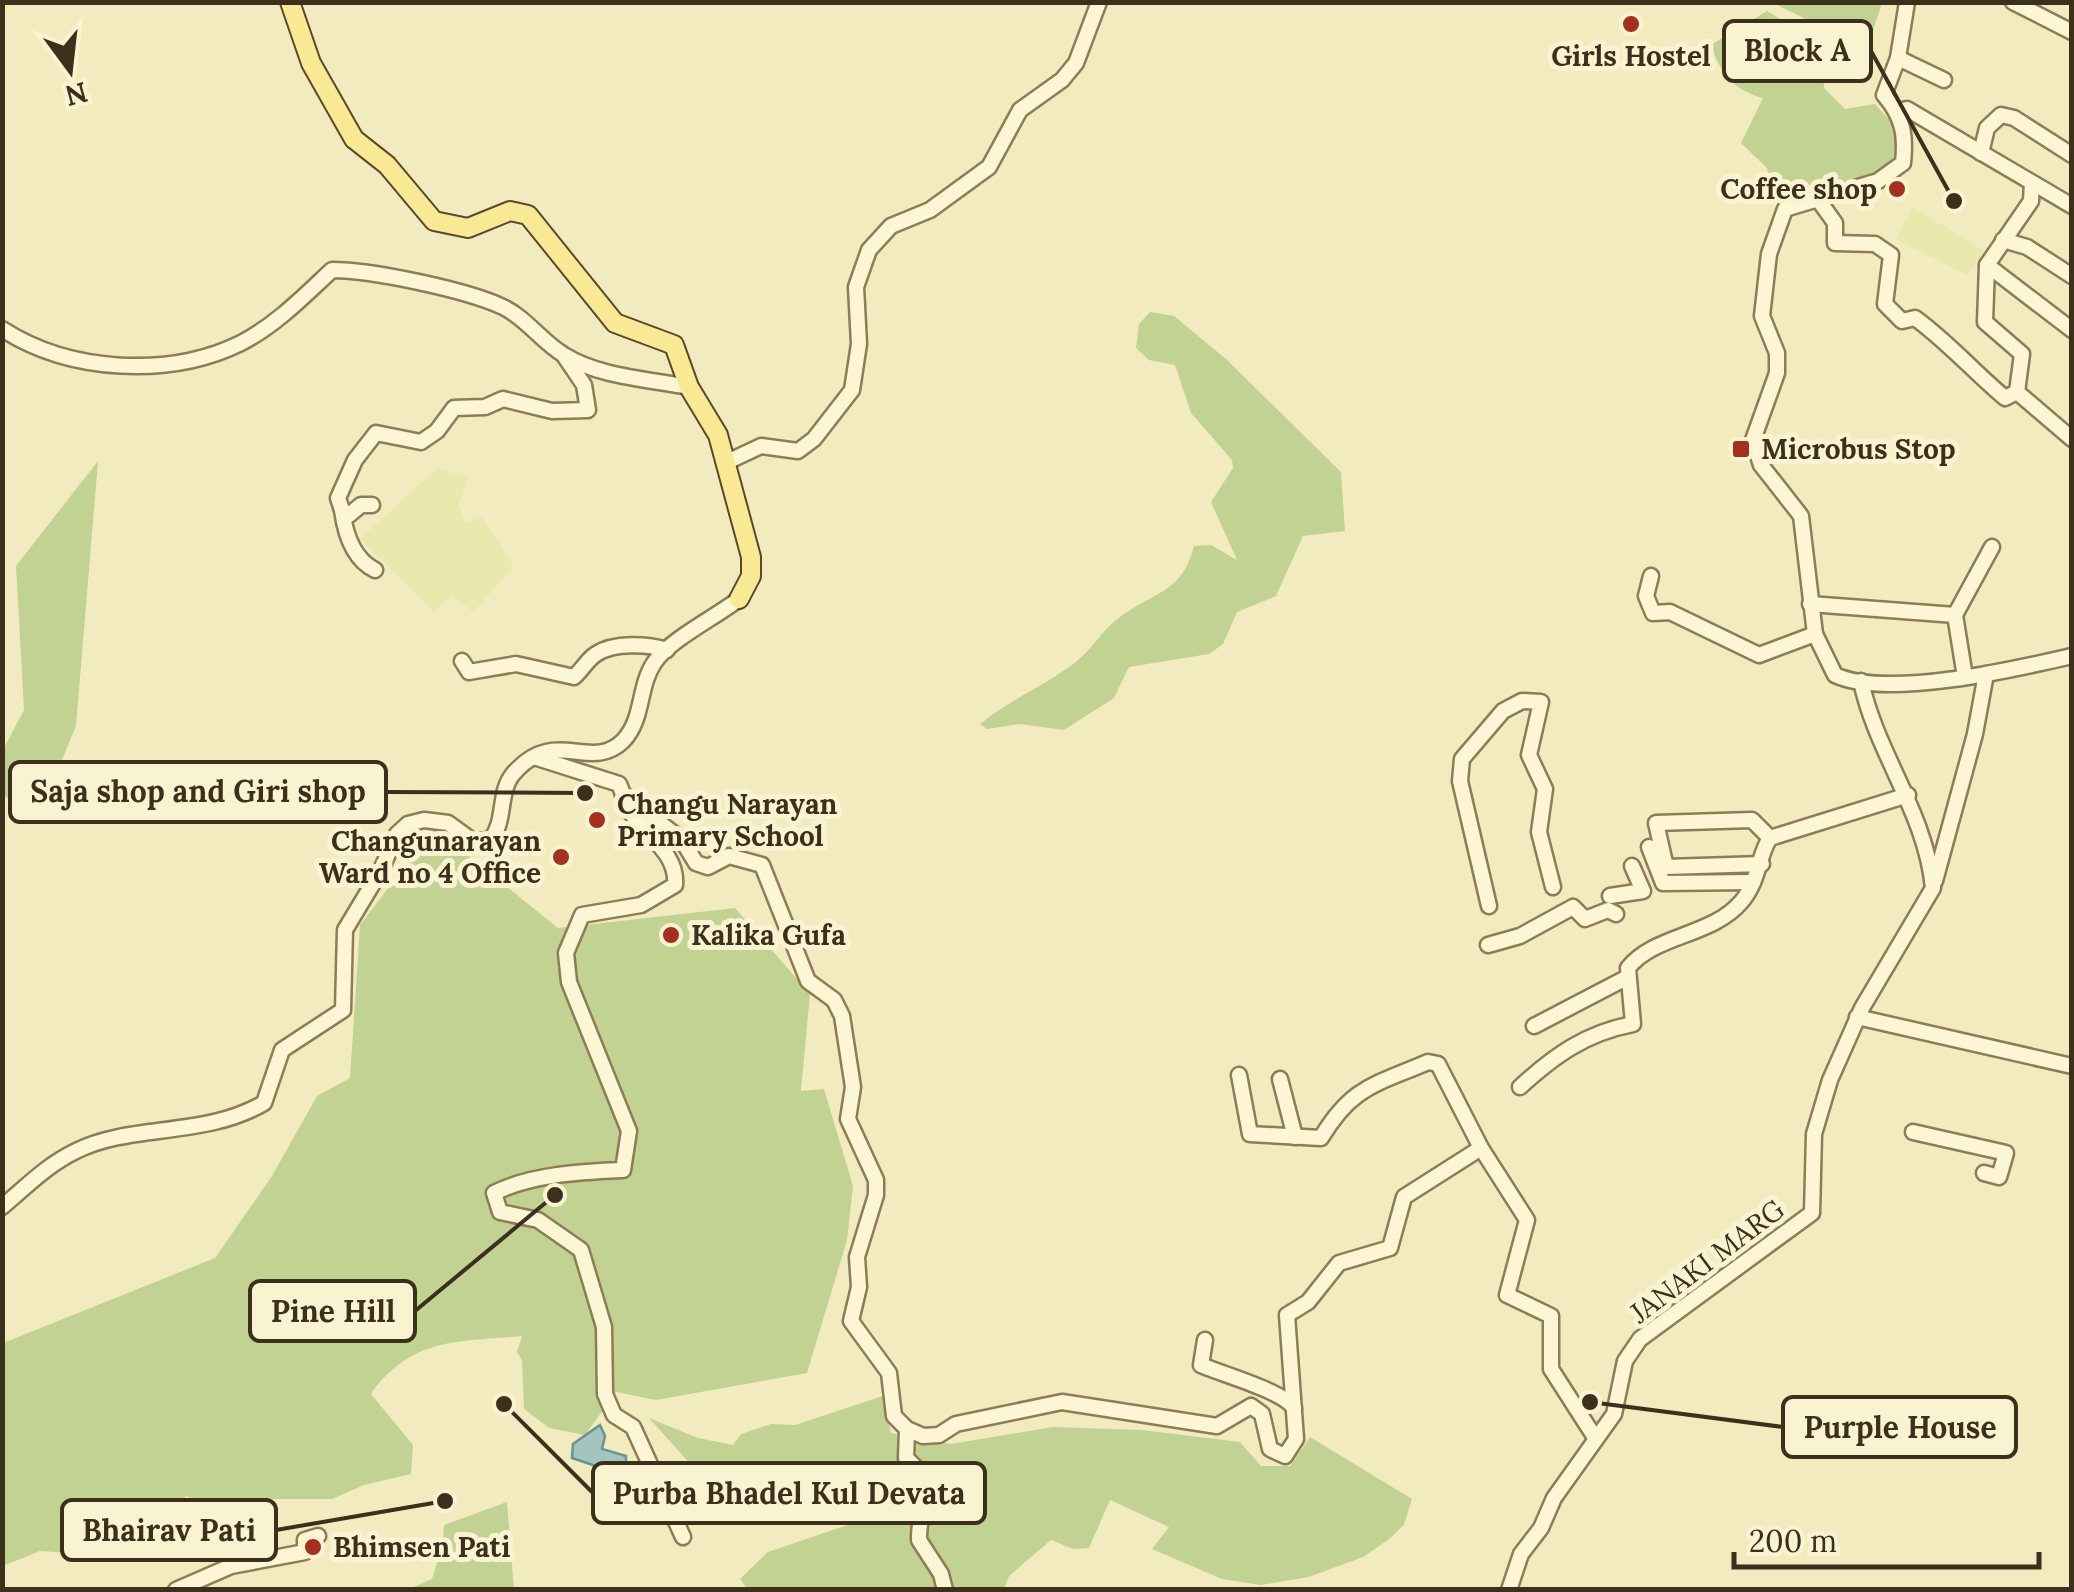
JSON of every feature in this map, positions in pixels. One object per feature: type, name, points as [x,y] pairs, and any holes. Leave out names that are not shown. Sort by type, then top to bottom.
[{"type":"main road","points":[[290,2],[311,62],[354,139],[387,164],[434,222],[468,228],[510,211],[528,215],[615,323],[674,345],[689,387],[718,435],[727,462],[752,567],[740,599]]},
{"type":"street","points":[[727,462],[761,446],[798,451],[836,415],[855,376],[856,288],[870,250],[891,226],[930,210],[989,166],[1020,110],[1062,80],[1076,63],[1099,2]]},
{"type":"street","points":[[1907,2],[1898,58],[1884,96],[1898,111],[1906,138],[1903,164],[1878,181],[1785,209],[1770,254],[1762,316],[1777,354],[1777,373],[1753,440],[1761,465],[1801,516],[1814,634],[1835,675],[1861,680],[1965,677],[2072,656]]},
{"type":"street","points":[[2013,2],[2072,32]]},
{"type":"street","points":[[1898,58],[1944,80]]},
{"type":"street","points":[[1898,111],[1907,109],[2072,206]]},
{"type":"street","points":[[1981,153],[1988,128],[2001,115],[2014,118],[2072,155]]},
{"type":"street","points":[[2016,392],[2022,354],[1985,322],[1986,266],[2032,201],[2032,182]]},
{"type":"street","points":[[1817,198],[1836,223],[1835,243],[1875,244],[1891,254],[1885,304],[1902,321],[1915,318],[1947,342],[1955,357],[2005,398],[2016,392]]},
{"type":"street","points":[[2003,240],[2026,247],[2072,276]]},
{"type":"street","points":[[1986,266],[2072,330]]},
{"type":"street","points":[[2,329],[82,359],[129,367],[171,364],[242,342],[270,325],[332,270],[362,270],[463,293],[506,308],[564,355],[595,369],[689,387]]},
{"type":"street","points":[[375,570],[354,549],[344,530],[340,490],[376,433],[421,442],[437,431],[454,408],[485,407],[503,398],[552,412],[588,410],[584,384],[564,355]]},
{"type":"street","points":[[2016,392],[2072,438]]},
{"type":"street","points":[[342,510],[349,514],[362,504],[372,505]]},
{"type":"street","points":[[1965,677],[1955,615],[1992,547]]},
{"type":"street","points":[[1651,576],[1646,596],[1653,613],[1670,612],[1759,656],[1814,634]]},
{"type":"street","points":[[2,1208],[33,1177],[78,1150],[142,1132],[206,1126],[264,1104],[282,1050],[342,1010],[345,930],[381,870],[397,834],[424,820],[448,823],[474,842],[491,839],[512,775],[534,757],[566,747],[598,754],[614,748],[634,726],[653,664],[740,599]]},
{"type":"street","points":[[1810,604],[1955,615]]},
{"type":"street","points":[[462,662],[469,672],[516,664],[574,677],[594,655],[608,648],[644,646],[667,650]]},
{"type":"street","name":"JANAKI MARG","points":[[1509,1590],[1521,1554],[1542,1528],[1554,1498],[1594,1436],[1614,1414],[1625,1362],[1640,1339],[1812,1213],[1817,1122],[1857,1018],[1933,888],[1975,734],[1986,674]]},
{"type":"street","points":[[1861,680],[1908,795],[1933,888]]},
{"type":"street","points":[[1490,906],[1460,781],[1462,759],[1503,711],[1531,700],[1540,702],[1529,755],[1545,788],[1539,832],[1553,887]]},
{"type":"street","points":[[534,757],[619,784],[636,820],[661,846],[676,874],[675,885],[641,905],[582,915],[566,954],[569,982],[629,1132],[623,1170],[564,1174],[494,1193],[500,1212],[538,1220],[581,1250],[604,1327],[605,1394],[614,1416],[633,1427],[683,1537]]},
{"type":"street","points":[[623,794],[682,840],[696,863],[708,867],[729,856],[762,864],[808,980],[834,1000],[852,1058],[848,1119],[876,1180],[876,1196],[857,1257],[851,1321],[882,1358],[893,1390],[894,1416],[906,1429],[923,1436],[939,1435],[956,1424],[1062,1402],[1217,1426],[1251,1406],[1262,1414],[1270,1449],[1285,1456],[1296,1439],[1288,1315],[1308,1302],[1339,1263],[1390,1248],[1404,1197],[1481,1148]]},
{"type":"street","points":[[1770,838],[1908,795]]},
{"type":"street","points":[[1762,864],[1666,867],[1656,823],[1752,820],[1770,838]]},
{"type":"street","points":[[1520,1087],[1572,1044],[1599,1031],[1633,1024],[1628,968],[1641,955],[1708,928],[1741,902],[1762,864],[1770,838]]},
{"type":"street","points":[[1649,847],[1663,883],[1753,882]]},
{"type":"street","points":[[1610,896],[1643,891],[1632,866]]},
{"type":"street","points":[[1488,945],[1520,936],[1573,907],[1585,919],[1608,910],[1616,914]]},
{"type":"street","points":[[1534,1026],[1577,1000],[1628,977]]},
{"type":"street","points":[[1857,1018],[2072,1066]]},
{"type":"street","points":[[1240,1075],[1250,1134],[1321,1138],[1341,1106],[1358,1093],[1428,1062],[1438,1064],[1481,1148],[1527,1220],[1507,1295],[1552,1316],[1551,1368],[1594,1436]]},
{"type":"street","points":[[1280,1079],[1295,1137]]},
{"type":"street","points":[[1912,1132],[2006,1153],[1999,1177],[1984,1173]]},
{"type":"street","points":[[1206,1340],[1201,1365],[1254,1388],[1280,1393],[1294,1408]]},
{"type":"street","points":[[906,1429],[906,1458],[925,1475],[929,1486],[920,1540],[941,1574],[945,1590]]},
{"type":"street","points":[[176,1590],[232,1566],[306,1552],[305,1540],[318,1536]]},
{"type":"shaded area","points":[[1912,207],[1985,251],[1967,275],[1896,239]]},
{"type":"shaded area","points":[[437,468],[469,478],[458,506],[467,523],[482,517],[514,567],[473,612],[452,595],[434,612],[360,539]]},
{"type":"green space","points":[[1882,2],[1867,49],[1773,3]]},
{"type":"green space","points":[[1767,11],[1792,26],[1798,54],[1823,72],[1824,88],[1845,109],[1875,104],[1900,132],[1901,165],[1879,181],[1803,199],[1770,181],[1767,168],[1741,143],[1763,98],[1730,79],[1711,45]]},
{"type":"green space","points":[[1150,312],[1174,316],[1226,359],[1341,472],[1345,531],[1303,536],[1276,596],[1237,612],[1223,644],[1209,654],[1129,667],[1114,698],[1064,730],[1020,724],[987,729],[980,724],[1065,670],[1114,622],[1175,582],[1194,546],[1211,545],[1237,560],[1211,502],[1233,468],[1232,460],[1191,413],[1175,365],[1149,360],[1136,348],[1139,324]]},
{"type":"green space","points":[[98,461],[76,726],[41,810],[3,796],[3,750],[24,710],[16,566]]},
{"type":"green space","points":[[434,828],[558,928],[735,908],[810,994],[801,1091],[824,1089],[853,1186],[847,1240],[807,1373],[656,1400],[616,1392],[585,1435],[549,1428],[524,1409],[522,1361],[517,1352],[522,1336],[438,1346],[403,1362],[371,1394],[413,1445],[411,1474],[364,1485],[332,1499],[261,1499],[222,1507],[186,1496],[153,1547],[101,1555],[40,1551],[3,1566],[3,1343],[215,1258],[272,1176],[317,1096],[350,1078],[360,925]]},
{"type":"green space","points":[[883,1396],[891,1433],[951,1444],[1053,1427],[1142,1430],[1240,1442],[1261,1466],[1290,1466],[1310,1437],[1412,1499],[1404,1525],[1363,1557],[1309,1577],[1261,1585],[1222,1579],[1152,1549],[1169,1527],[1110,1500],[1089,1548],[1073,1549],[1051,1540],[1009,1576],[1004,1589],[747,1589],[740,1579],[768,1552],[889,1511],[884,1491],[851,1478],[807,1474],[757,1485],[739,1518],[649,1418],[698,1438],[733,1445],[741,1434],[771,1424],[795,1425]]},
{"type":"green space","points":[[507,1502],[514,1589],[409,1589],[432,1579],[444,1525]]},
{"type":"water","points":[[600,1425],[605,1436],[602,1449],[626,1456],[626,1476],[572,1458],[573,1444]]},
{"type":"place","name":"Girls Hostel","points":[[1631,24]]},
{"type":"place","name":"Coffee shop","points":[[1897,189]]},
{"type":"place","name":"Block A","points":[[1954,201]]},
{"type":"place","name":"Microbus Stop","points":[[1741,449]]},
{"type":"place","name":"Saja shop and Giri shop","points":[[585,793]]},
{"type":"place","name":"Changu Narayan Primary School","points":[[597,820]]},
{"type":"place","name":"Changunarayan Ward no 4 Office","points":[[561,857]]},
{"type":"place","name":"Kalika Gufa","points":[[671,935]]},
{"type":"place","name":"Pine Hill","points":[[555,1195]]},
{"type":"place","name":"Purple House","points":[[1590,1402]]},
{"type":"place","name":"Purba Bhadel Kul Devata","points":[[504,1404]]},
{"type":"place","name":"Bhairav Pati","points":[[445,1501]]},
{"type":"place","name":"Bhimsen Pati","points":[[313,1547]]}]
